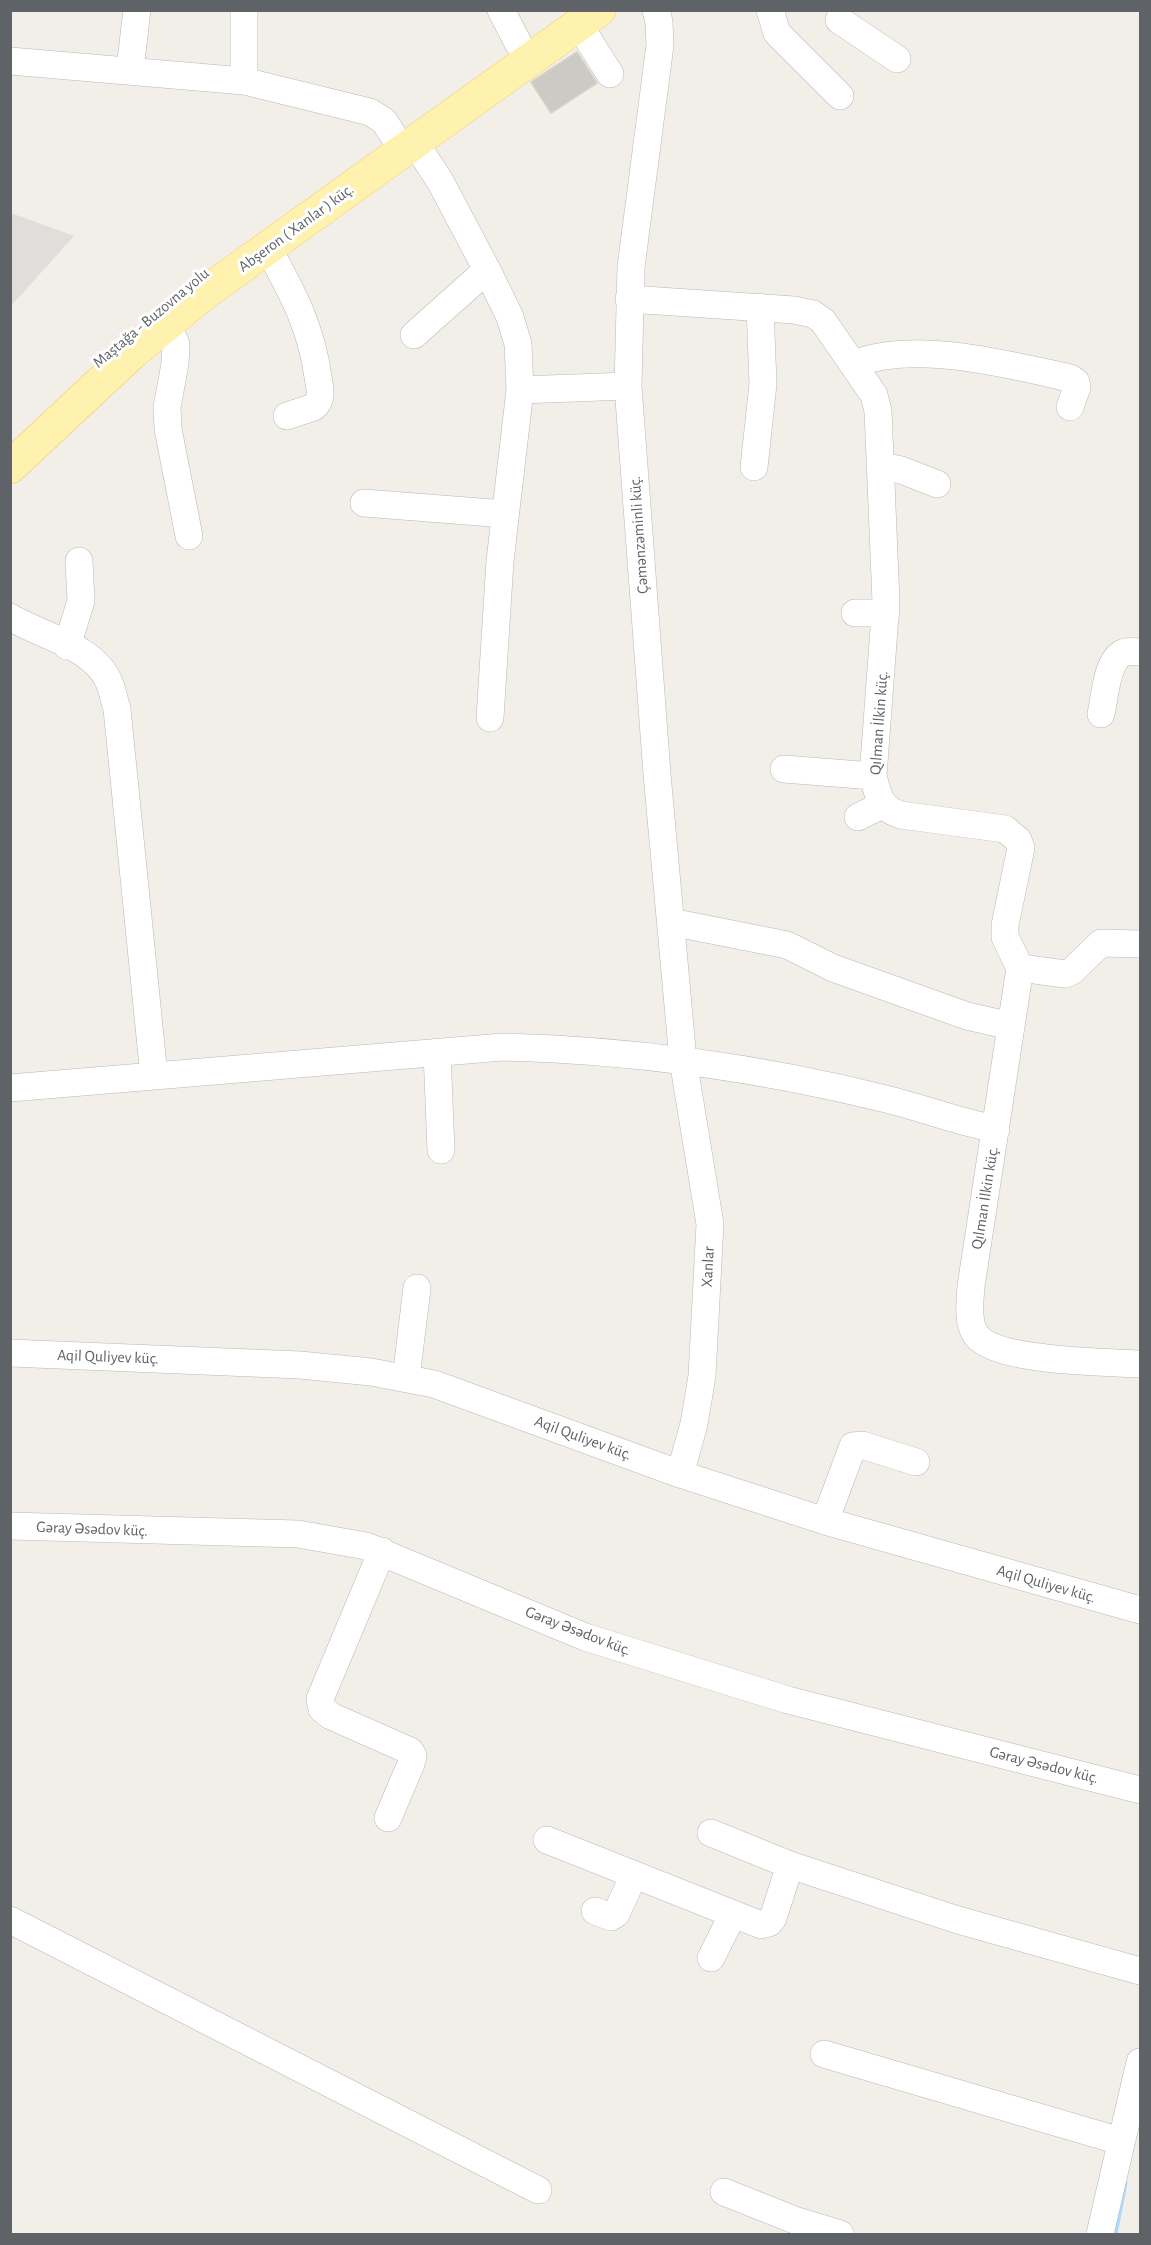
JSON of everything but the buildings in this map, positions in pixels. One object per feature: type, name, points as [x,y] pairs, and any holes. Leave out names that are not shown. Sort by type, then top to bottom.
[{"type":"main road","name":"Maştağa - Buzovna yolu","points":[[10,444],[113,348],[180,290],[404,139],[518,43],[580,15]]},
{"type":"main road","name":"Abşeron ( Xanlar ) küç.","points":[[10,467],[167,323],[268,248],[404,139],[580,15]]},
{"type":"street","points":[[130,69],[137,10]]},
{"type":"street","points":[[244,10],[244,81]]},
{"type":"street","points":[[501,10],[518,43]]},
{"type":"street","name":"Çəmənzəminli küç.","points":[[656,10],[660,45],[629,299],[628,386],[683,1060]]},
{"type":"street","points":[[770,10],[777,33],[840,96]]},
{"type":"street","points":[[838,14],[897,58]]},
{"type":"street","points":[[580,15],[610,74]]},
{"type":"street","points":[[10,61],[130,69],[244,81],[370,112],[404,139],[440,181],[510,317],[518,344],[520,390],[505,514],[493,651],[490,718]]},
{"type":"street","points":[[268,248],[303,315],[314,352],[321,395],[314,407],[287,416]]},
{"type":"street","points":[[414,335],[487,270]]},
{"type":"street","name":"Qılman İlkin küç.","points":[[629,299],[760,307],[813,314],[823,321],[854,364],[876,403],[882,466],[886,613],[873,776],[882,804]]},
{"type":"street","points":[[754,466],[763,384],[760,307]]},
{"type":"street","points":[[167,323],[176,344],[175,364],[167,406],[168,429],[189,536]]},
{"type":"street","points":[[854,364],[885,356],[975,357],[1070,378],[1076,382],[1077,387],[1070,407]]},
{"type":"street","points":[[520,390],[628,386]]},
{"type":"street","points":[[882,466],[937,484]]},
{"type":"street","points":[[364,503],[505,514]]},
{"type":"street","points":[[67,646],[81,601],[79,561]]},
{"type":"street","points":[[855,613],[886,613]]},
{"type":"street","points":[[10,617],[81,652],[100,668],[109,682],[117,709],[154,1076]]},
{"type":"street","points":[[1101,714],[1112,667],[1124,652],[1140,651]]},
{"type":"street","points":[[784,769],[873,776]]},
{"type":"street","points":[[858,817],[882,804],[890,812],[901,815],[1005,829],[1018,840],[1020,856],[1005,925],[1005,937],[1020,968],[1065,974],[1072,971],[1101,943],[1140,944]]},
{"type":"street","points":[[671,922],[787,945],[833,968],[967,1016],[1011,1026]]},
{"type":"street","name":"Qılman İlkin küç.","points":[[1020,968],[971,1286],[970,1314],[975,1334],[987,1345],[1002,1351],[1077,1361],[1140,1364]]},
{"type":"street","points":[[10,1088],[503,1047],[544,1048],[683,1060],[887,1099],[972,1125],[996,1129]]},
{"type":"street","points":[[437,1052],[441,1150]]},
{"type":"street","name":"Xanlar","points":[[680,1474],[694,1424],[702,1376],[710,1224],[683,1060]]},
{"type":"street","points":[[406,1378],[417,1288]]},
{"type":"street","name":"Aqil Quliyev küç.","points":[[10,1353],[300,1365],[406,1378],[434,1384],[680,1474],[825,1521],[1140,1610]]},
{"type":"street","points":[[825,1521],[853,1446],[862,1445],[916,1462]]},
{"type":"street","name":"Gəray Əsədov küç.","points":[[10,1526],[297,1534],[339,1540],[382,1551],[596,1641],[788,1700],[1140,1790]]},
{"type":"street","points":[[382,1551],[320,1699],[322,1709],[331,1716],[410,1750],[411,1764],[388,1818]]},
{"type":"street","points":[[711,1833],[790,1865],[958,1920],[1140,1971]]},
{"type":"street","points":[[547,1840],[761,1925],[769,1923],[790,1865]]},
{"type":"street","points":[[595,1911],[611,1917],[616,1914],[634,1875]]},
{"type":"street","points":[[711,1958],[733,1914]]},
{"type":"street","points":[[10,1920],[538,2190]]},
{"type":"street","points":[[824,2054],[1120,2141]]},
{"type":"street","points":[[1100,2235],[1140,2062]]},
{"type":"street","points":[[724,2192],[840,2235]]},
{"type":"shaded area","points":[[11,213],[74,236],[10,306]]},
{"type":"waterway","points":[[1115,2234],[1125,2183]]}]
